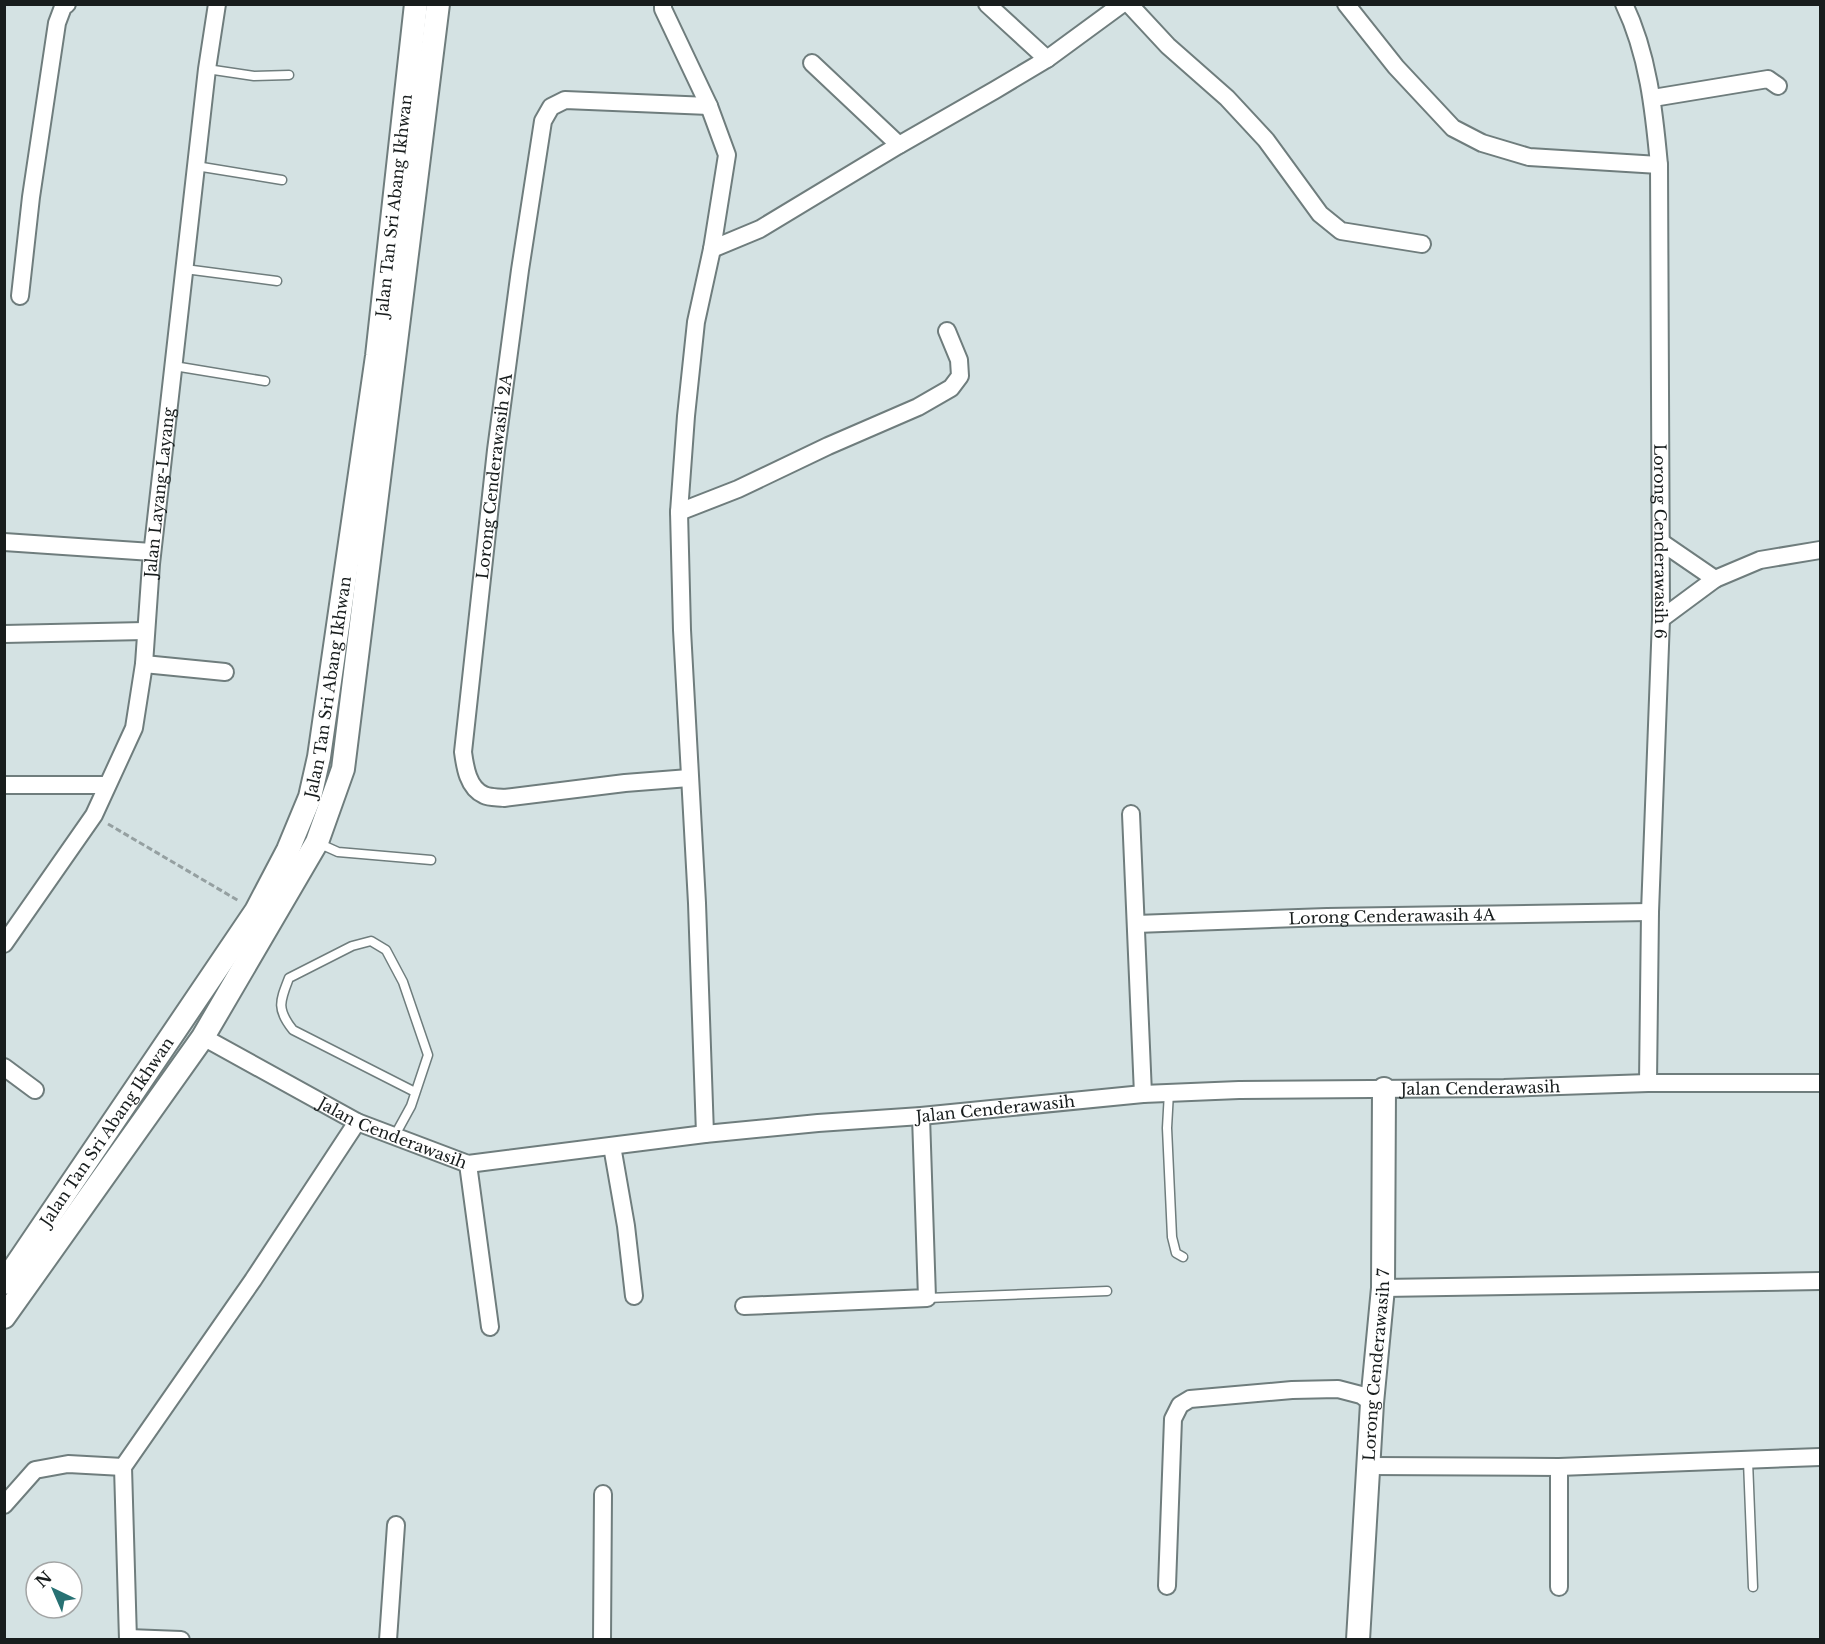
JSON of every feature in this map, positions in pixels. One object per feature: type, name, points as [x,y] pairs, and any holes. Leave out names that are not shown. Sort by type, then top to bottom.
[{"type":"street","points":[[20,296],[31,197],[57,23],[66,4]]},
{"type":"street","name":"Jalan Layang-Layang","points":[[4,944],[93,815],[134,728],[144,664],[152,552],[207,69],[217,4]]},
{"type":"street","name":"Jalan Tan Sri Abang Ikhwan","points":[[4,1283],[256,911],[288,850],[310,796],[319,757],[377,356],[416,4]]},
{"type":"street","name":"Jalan Tan Sri Abang Ikhwan","points":[[4,1317],[203,1037],[317,842],[343,769],[438,4]]},
{"type":"street","points":[[663,4],[663,9],[710,106],[727,155],[712,249],[696,322],[679,512],[705,1134]]},
{"type":"street","points":[[987,4],[1047,59]]},
{"type":"street","points":[[712,249],[760,230],[898,145],[1047,59],[1122,4]]},
{"type":"street","points":[[1129,4],[1168,46],[1227,98],[1266,140],[1320,214],[1341,231],[1422,244]]},
{"type":"street","points":[[1346,4],[1396,66],[1453,128],[1482,143],[1529,157],[1659,165]]},
{"type":"street","name":"Lorong Cenderawasih 6","points":[[1624,4],[1634,25],[1653,98],[1659,165],[1661,619],[1650,912],[1648,1083]]},
{"type":"street","points":[[812,63],[898,145]]},
{"type":"street","points":[[1653,98],[1768,79],[1778,86]]},
{"type":"street","name":"Lorong Cenderawasih 2A","points":[[689,778],[625,783],[504,798],[485,796],[476,789],[466,773],[463,752],[496,450],[543,121],[551,107],[565,100],[710,106]]},
{"type":"street","points":[[679,512],[738,489],[828,446],[918,407],[951,388],[960,376],[958,360],[947,331]]},
{"type":"street","points":[[4,542],[152,552]]},
{"type":"street","points":[[1661,542],[1715,579]]},
{"type":"street","points":[[1661,619],[1715,579],[1760,560],[1821,550]]},
{"type":"street","points":[[4,634],[145,631]]},
{"type":"street","points":[[144,664],[225,672]]},
{"type":"street","points":[[4,785],[106,785]]},
{"type":"street","points":[[1131,814],[1143,1094]]},
{"type":"street","name":"Lorong Cenderawasih 4A","points":[[1136,924],[1295,918],[1650,912]]},
{"type":"street","name":"Jalan Cenderawasih","points":[[203,1037],[357,1122],[468,1164],[705,1134],[1169,1092],[1504,1088],[1648,1083],[1821,1083]]},
{"type":"street","points":[[4,1067],[35,1090]]},
{"type":"street","name":"Lorong Cenderawasih 7","points":[[1358,1640],[1372,1402],[1383,1288],[1384,1089]]},
{"type":"street","points":[[744,1306],[927,1298],[921,1116]]},
{"type":"street","points":[[180,1640],[128,1639],[123,1467],[253,1280],[357,1122]]},
{"type":"street","points":[[612,1146],[626,1226],[634,1296]]},
{"type":"street","points":[[468,1164],[490,1327]]},
{"type":"street","points":[[1383,1288],[1821,1281]]},
{"type":"street","points":[[1167,1586],[1173,1419],[1180,1405],[1190,1399],[1292,1390],[1338,1389],[1361,1395],[1372,1402]]},
{"type":"street","points":[[1368,1466],[1559,1467],[1821,1458]]},
{"type":"street","points":[[4,1505],[35,1470],[68,1464],[123,1467]]},
{"type":"street","points":[[1559,1467],[1559,1587]]},
{"type":"street","points":[[602,1640],[603,1494]]},
{"type":"street","points":[[388,1640],[396,1525]]},
{"type":"lane","points":[[207,69],[254,76],[290,75]]},
{"type":"lane","points":[[196,166],[282,180]]},
{"type":"lane","points":[[185,269],[277,281]]},
{"type":"lane","points":[[174,366],[265,381]]},
{"type":"lane","points":[[317,842],[338,852],[431,860]]},
{"type":"lane","points":[[394,1137],[411,1106],[428,1055],[403,982],[386,950],[371,941],[352,946],[289,978],[281,998],[282,1017],[293,1030],[415,1092]]},
{"type":"lane","points":[[1169,1092],[1167,1128],[1172,1237],[1176,1253],[1183,1257]]},
{"type":"lane","points":[[927,1298],[1107,1290]]},
{"type":"lane","points":[[1748,1461],[1753,1587]]},
{"type":"path","points":[[93,815],[256,911]]}]
